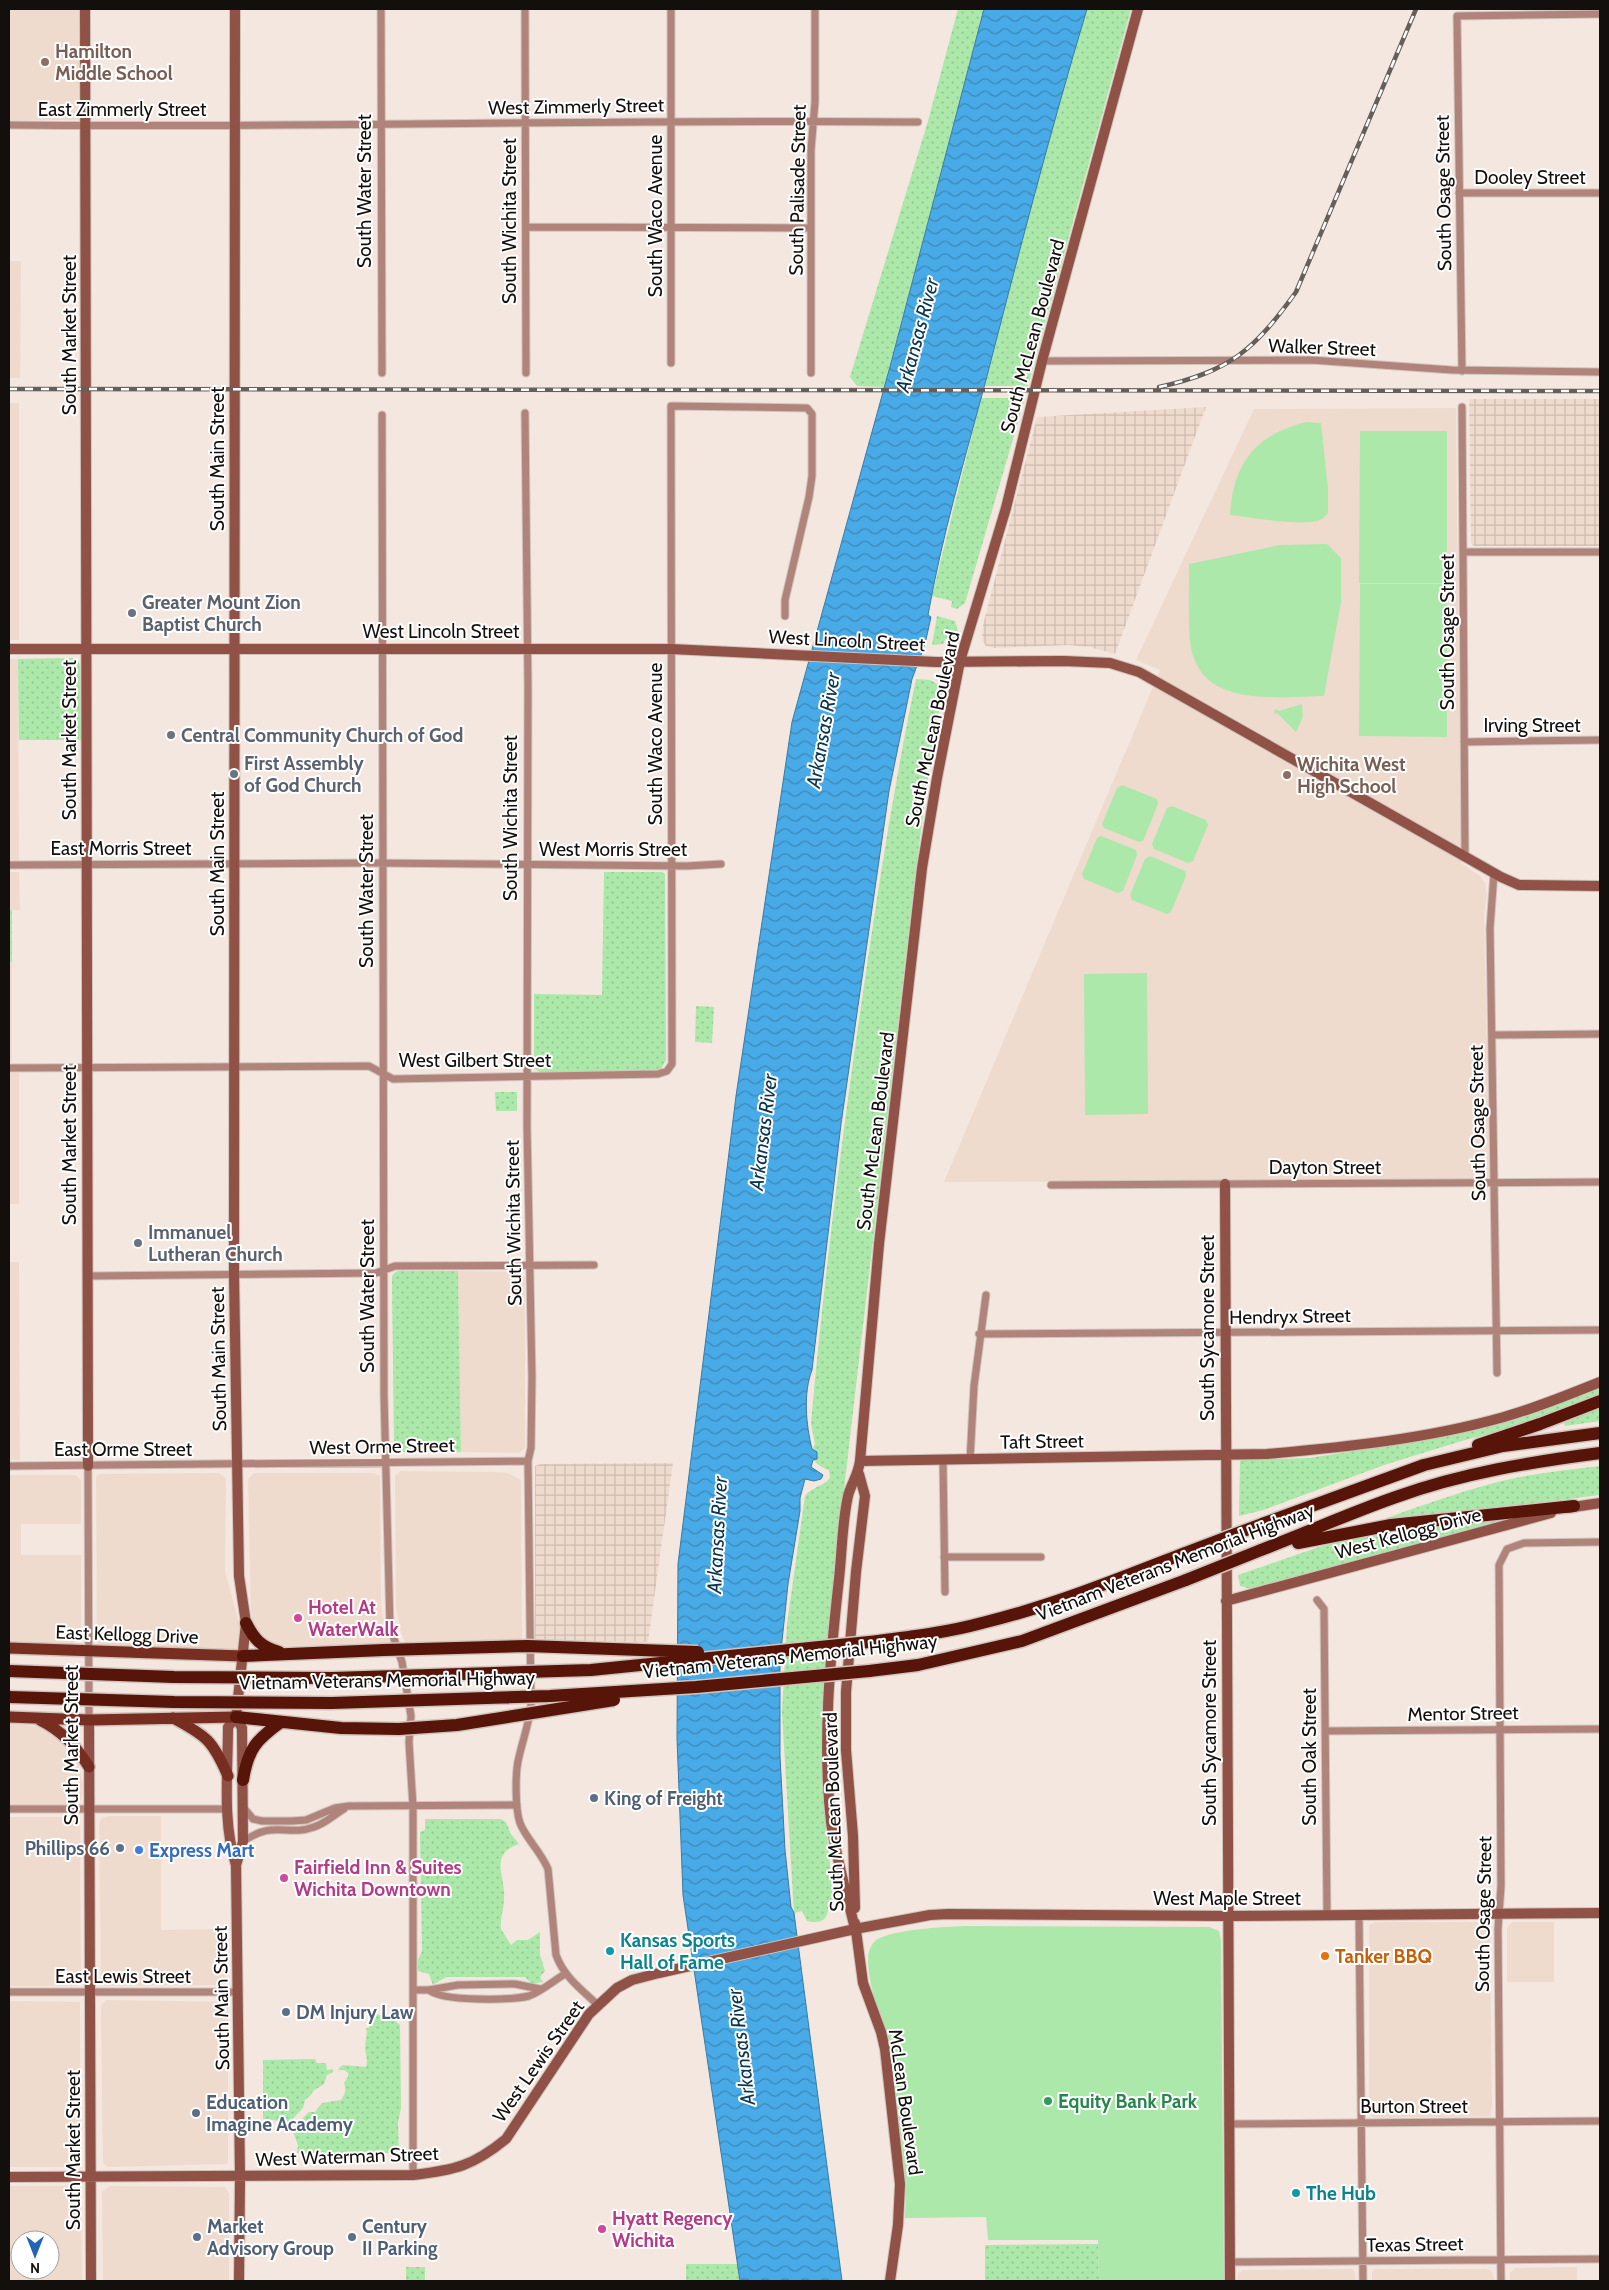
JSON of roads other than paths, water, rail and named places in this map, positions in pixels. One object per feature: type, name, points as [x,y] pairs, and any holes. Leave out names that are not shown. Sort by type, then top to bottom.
[{"type":"highway","points":[[1424,1465],[1600,1401]]},
{"type":"highway","name":"Vietnam Veterans Memorial Highway","points":[[9,1671],[174,1677],[332,1678],[591,1670],[869,1642],[953,1629],[1013,1615],[1083,1592],[1424,1465],[1503,1446],[1600,1433]]},
{"type":"highway","name":"Vietnam Veterans Memorial Highway","points":[[9,1696],[174,1702],[332,1703],[550,1696],[696,1687],[926,1664],[1022,1641],[1186,1580],[1397,1496],[1532,1462],[1600,1453]]},
{"type":"highway","points":[[1261,1550],[1390,1525],[1574,1506]]},
{"type":"highway","points":[[246,1623],[258,1644],[268,1649],[289,1654]]},
{"type":"highway","points":[[243,1656],[527,1646],[743,1654]]},
{"type":"highway","points":[[236,1717],[341,1728],[399,1729],[457,1725],[696,1687]]},
{"type":"highway","points":[[243,1780],[250,1751],[260,1737],[281,1722]]},
{"type":"main road","name":"East Kellogg Drive","points":[[9,1648],[243,1656]]},
{"type":"main road","points":[[9,1717],[89,1720],[236,1717]]},
{"type":"main road","points":[[172,1717],[199,1732],[209,1740],[219,1754],[228,1776]]},
{"type":"main road","points":[[36,1718],[55,1728],[67,1738],[80,1752],[89,1767]]},
{"type":"street","name":"South Market Street","points":[[85,9],[86,1068],[91,2281]]},
{"type":"street","name":"South Main Street","points":[[234,9],[234,1274],[239,1576],[246,1623],[236,1717],[228,1727],[228,1809],[229,1843],[236,1864],[240,2281]]},
{"type":"street","name":"South Water Street","points":[[381,9],[382,373]]},
{"type":"street","name":"South Wichita Street","points":[[525,9],[526,373]]},
{"type":"street","name":"South Waco Avenue","points":[[671,9],[672,363]]},
{"type":"street","name":"South Palisade Street","points":[[810,372],[810,150],[815,102],[815,9]]},
{"type":"street","name":"South McLean Boulevard","points":[[855,1929],[846,1692],[856,1572],[865,1496],[859,1474],[879,1244],[922,868],[960,661],[1006,508],[1042,361],[1138,9]]},
{"type":"street","name":"South Osage Street","points":[[1462,371],[1458,16],[1600,14]]},
{"type":"street","name":"West Zimmerly Street","points":[[234,125],[380,125],[671,120],[918,122]]},
{"type":"street","name":"East Zimmerly Street","points":[[9,125],[234,125]]},
{"type":"street","name":"Dooley Street","points":[[1460,193],[1600,193]]},
{"type":"street","points":[[526,227],[672,226],[810,228]]},
{"type":"street","name":"Walker Street","points":[[1042,361],[1311,360],[1462,371],[1600,372]]},
{"type":"street","name":"South Waco Avenue","points":[[658,1074],[667,1071],[672,1064],[672,406],[807,408],[812,414],[812,476],[809,497],[785,600],[785,616]]},
{"type":"street","name":"South Osage Street","points":[[1462,407],[1465,857]]},
{"type":"street","name":"South Wichita Street","points":[[525,413],[527,648],[526,1077],[529,1253],[531,1266],[531,1448],[528,1461],[531,1705],[529,1726],[518,1760],[517,1805],[520,1824],[548,1868],[556,1955],[565,1974],[598,2005]]},
{"type":"street","name":"South Water Street","points":[[382,415],[383,1269],[386,1462],[390,1627],[402,1662],[411,1716],[409,1742],[413,1807],[413,2175]]},
{"type":"street","points":[[1463,552],[1600,552]]},
{"type":"street","name":"West Lincoln Street","points":[[9,648],[234,650],[671,649],[936,662],[1064,661],[1110,663],[1128,667],[1465,857],[1520,885],[1600,886]]},
{"type":"street","name":"Irving Street","points":[[1464,742],[1600,740]]},
{"type":"street","name":"West Morris Street","points":[[234,864],[721,864]]},
{"type":"street","name":"East Morris Street","points":[[9,865],[234,864]]},
{"type":"street","name":"South Osage Street","points":[[1494,873],[1490,928],[1497,1373]]},
{"type":"street","points":[[1492,1035],[1600,1034]]},
{"type":"street","name":"West Gilbert Street","points":[[9,1068],[369,1066],[393,1079],[658,1074]]},
{"type":"street","name":"Dayton Street","points":[[1051,1185],[1600,1182]]},
{"type":"street","name":"South Sycamore Street","points":[[1224,1184],[1230,2281]]},
{"type":"street","points":[[87,1276],[376,1273],[394,1266],[594,1265]]},
{"type":"street","points":[[970,1460],[979,1334],[986,1295]]},
{"type":"street","name":"Hendryx Street","points":[[979,1334],[1600,1330]]},
{"type":"street","points":[[1225,1455],[1328,1449],[1438,1433],[1504,1417],[1600,1382]]},
{"type":"street","name":"Taft Street","points":[[860,1461],[1225,1455]]},
{"type":"street","points":[[943,1460],[945,1592]]},
{"type":"street","name":"West Orme Street","points":[[237,1465],[528,1461]]},
{"type":"street","name":"East Orme Street","points":[[9,1466],[237,1465]]},
{"type":"street","name":"South McLean Boulevard","points":[[855,1929],[834,1845],[831,1820],[828,1735],[834,1626],[848,1495],[859,1474]]},
{"type":"street","name":"West Kellogg Drive","points":[[1226,1601],[1574,1506],[1600,1503]]},
{"type":"street","name":"South Osage Street","points":[[1501,2281],[1499,1565],[1507,1549],[1524,1543],[1600,1542]]},
{"type":"street","points":[[944,1558],[1041,1557]]},
{"type":"street","name":"South Oak Street","points":[[1318,1600],[1324,1609],[1327,1915]]},
{"type":"street","name":"South Main Street","points":[[236,1717],[242,1728],[244,1842],[236,1864]]},
{"type":"street","name":"Mentor Street","points":[[1326,1731],[1600,1729]]},
{"type":"street","points":[[243,1807],[253,1819],[262,1821],[292,1821],[306,1820],[335,1808],[349,1806],[517,1805]]},
{"type":"street","points":[[244,1842],[254,1834],[264,1830],[314,1827],[349,1806]]},
{"type":"street","points":[[9,1809],[228,1809]]},
{"type":"street","name":"West Maple Street","points":[[855,1929],[930,1915],[948,1914],[1228,1916],[1600,1913]]},
{"type":"street","points":[[1359,1915],[1363,2281]]},
{"type":"street","name":"West Lewis Street","points":[[506,2139],[589,2014],[616,1988],[632,1980],[659,1973],[855,1929]]},
{"type":"street","name":"McLean Boulevard","points":[[855,1929],[863,1983],[881,2032],[885,2049],[898,2158],[899,2207],[890,2281]]},
{"type":"street","points":[[429,1990],[441,1996],[455,1998],[519,1998],[539,1992],[565,1974]]},
{"type":"street","points":[[414,1990],[429,1990],[458,1985],[515,1984],[538,1990],[543,1988]]},
{"type":"street","name":"East Lewis Street","points":[[9,1992],[238,1992]]},
{"type":"street","name":"Burton Street","points":[[1228,2124],[1600,2121]]},
{"type":"street","name":"West Waterman Street","points":[[9,2177],[413,2175],[446,2171],[468,2165],[488,2154],[506,2139]]},
{"type":"street","name":"Texas Street","points":[[1230,2262],[1600,2259]]},
{"type":"water","name":"Arkansas River","points":[[984,9],[1087,9],[1047,148],[954,497],[928,615],[931,617],[925,644],[912,679],[889,791],[841,1124],[812,1370],[807,1389],[808,1430],[812,1449],[817,1452],[817,1459],[813,1460],[811,1467],[823,1475],[821,1479],[814,1481],[805,1479],[800,1498],[800,1511],[788,1584],[780,1660],[780,1756],[785,1850],[791,1907],[794,1913],[842,2281],[740,2281],[683,1895],[677,1738],[678,1564],[736,1096],[792,722],[891,363]]},
{"type":"railway","points":[[1159,387],[1205,374],[1239,355],[1267,329],[1296,292],[1416,9]]},
{"type":"railway","points":[[9,389],[1600,391]]},
{"type":"place","name":"Hamilton Middle School","points":[[45,62]]},
{"type":"place","name":"Greater Mount Zion Baptist Church","points":[[132,613]]},
{"type":"place","name":"Central Community Church of God","points":[[171,735]]},
{"type":"place","name":"First Assembly of God Church","points":[[234,774]]},
{"type":"place","name":"Wichita West High School","points":[[1287,775]]},
{"type":"place","name":"Immanuel Lutheran Church","points":[[138,1243]]},
{"type":"place","name":"Hotel At WaterWalk","points":[[298,1618]]},
{"type":"place","name":"King of Freight","points":[[594,1798]]},
{"type":"place","name":"Phillips 66","points":[[120,1848]]},
{"type":"place","name":"Express Mart","points":[[139,1850]]},
{"type":"place","name":"Fairfield Inn & Suites Wichita Downtown","points":[[284,1878]]},
{"type":"place","name":"Kansas Sports Hall of Fame","points":[[610,1951]]},
{"type":"place","name":"Tanker BBQ","points":[[1325,1956]]},
{"type":"place","name":"DM Injury Law","points":[[286,2012]]},
{"type":"place","name":"Equity Bank Park","points":[[1048,2101]]},
{"type":"place","name":"Education Imagine Academy","points":[[196,2113]]},
{"type":"place","name":"The Hub","points":[[1296,2193]]},
{"type":"place","name":"Hyatt Regency Wichita","points":[[602,2229]]},
{"type":"place","name":"Market Advisory Group","points":[[197,2237]]},
{"type":"place","name":"Century II Parking","points":[[352,2237]]}]
